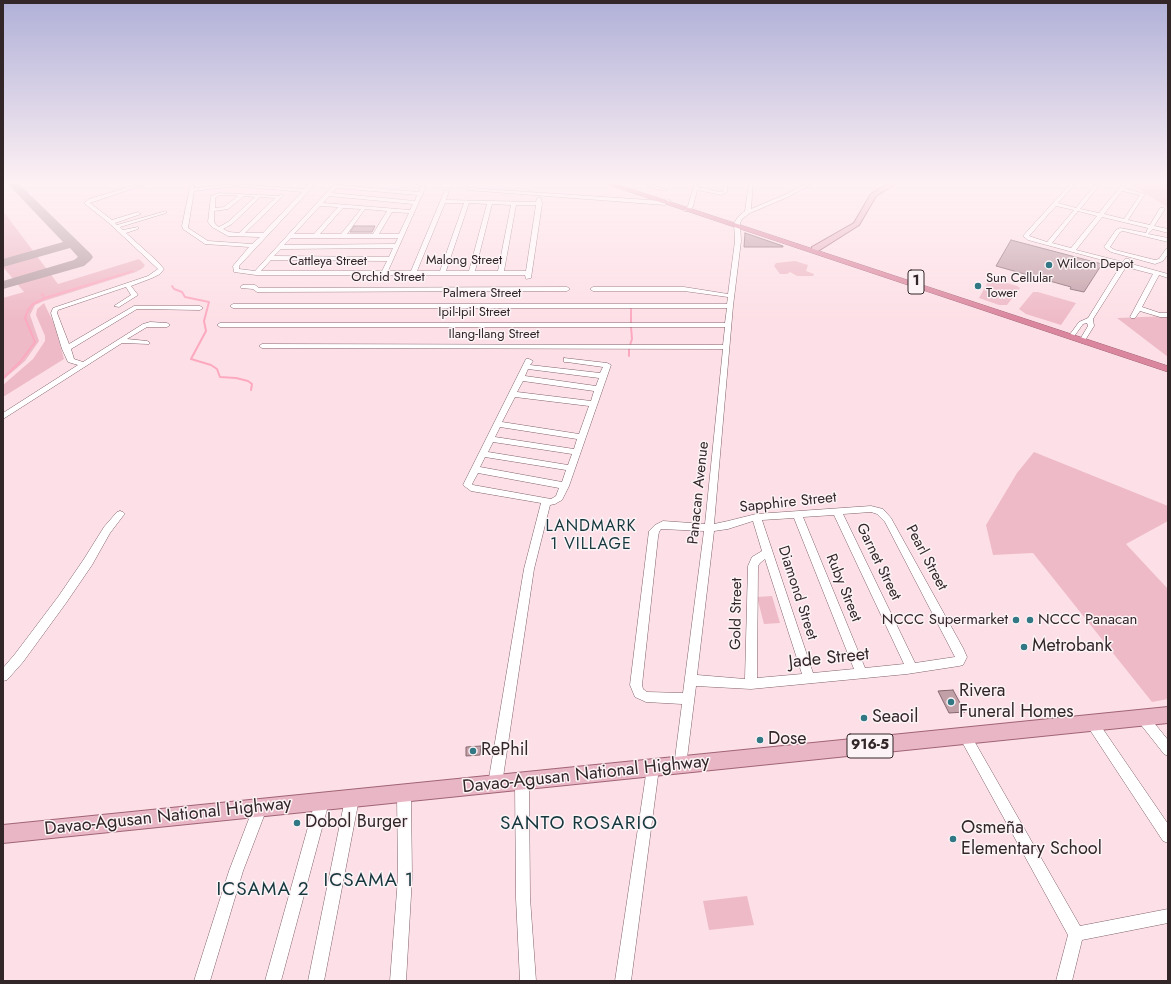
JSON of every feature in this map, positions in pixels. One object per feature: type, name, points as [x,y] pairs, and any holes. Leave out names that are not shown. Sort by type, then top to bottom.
[{"type":"highway","name":"1","points":[[747,228],[852,263],[1074,332],[1168,365]]},
{"type":"highway","name":"1","points":[[775,237],[815,248],[852,263]]},
{"type":"highway","name":"1","points":[[1085,336],[1168,369]]},
{"type":"main road","points":[[815,248],[849,228]]},
{"type":"main road","name":"Davao-Agusan National Highway","points":[[3,834],[1168,715]]},
{"type":"street","points":[[84,365],[71,360],[54,313],[55,309],[150,277],[158,273],[161,269],[117,228]]},
{"type":"street","points":[[122,232],[136,228]]},
{"type":"street","points":[[186,228],[191,234],[210,244],[253,246],[271,228]]},
{"type":"street","points":[[240,234],[246,228]]},
{"type":"street","points":[[256,273],[297,228]]},
{"type":"street","points":[[316,236],[323,228]]},
{"type":"street","points":[[343,236],[349,228]]},
{"type":"street","points":[[375,236],[380,228]]},
{"type":"street","points":[[385,272],[406,228]]},
{"type":"street","points":[[414,272],[432,228]]},
{"type":"street","points":[[443,272],[458,228]]},
{"type":"street","points":[[472,272],[483,228]]},
{"type":"street","points":[[501,273],[509,228]]},
{"type":"street","name":"Malong Street","points":[[400,272],[472,272],[529,276],[536,228]]},
{"type":"street","name":"Panacan Avenue","points":[[680,766],[709,528],[738,228]]},
{"type":"street","points":[[1033,228],[1026,236],[1027,237],[1168,276]]},
{"type":"street","points":[[1048,244],[1062,228]]},
{"type":"street","points":[[1073,250],[1090,228]]},
{"type":"street","points":[[1147,234],[1150,228]]},
{"type":"street","points":[[1155,228],[1168,231]]},
{"type":"street","points":[[218,229],[228,234],[264,235]]},
{"type":"street","points":[[1168,240],[1124,229],[1118,231],[1107,247],[1113,251],[1152,261],[1160,261],[1168,250]]},
{"type":"street","points":[[290,236],[402,236]]},
{"type":"street","name":"Cattleya Street","points":[[253,246],[238,263],[236,268],[238,272],[400,272]]},
{"type":"street","points":[[280,247],[397,246]]},
{"type":"street","points":[[1090,319],[1091,326],[1085,336],[1074,332],[1081,323],[1090,319],[1130,256]]},
{"type":"street","points":[[269,258],[392,259]]},
{"type":"street","points":[[1133,317],[1157,273]]},
{"type":"street","points":[[117,306],[135,295],[127,285]]},
{"type":"street","points":[[243,286],[255,287],[257,289],[251,298]]},
{"type":"street","name":"Orchid Street","points":[[251,298],[460,298],[567,289]]},
{"type":"street","points":[[593,289],[684,289],[731,296]]},
{"type":"street","name":"Palmera Street","points":[[233,306],[251,298],[460,298],[730,306]]},
{"type":"street","points":[[66,349],[138,306],[200,308]]},
{"type":"street","points":[[1138,308],[1168,315]]},
{"type":"street","points":[[3,417],[148,324],[167,324]]},
{"type":"street","name":"Ipil-Ipil Street","points":[[220,325],[729,325]]},
{"type":"street","points":[[120,341],[147,343]]},
{"type":"street","name":"Ilang-Ilang Street","points":[[262,346],[727,347]]},
{"type":"street","points":[[567,360],[607,365],[565,486],[557,500],[546,501],[468,487],[468,482],[474,469],[528,364],[603,376]]},
{"type":"street","points":[[521,378],[599,389]]},
{"type":"street","points":[[512,394],[593,404]]},
{"type":"street","points":[[497,424],[582,437]]},
{"type":"street","points":[[489,439],[576,452]]},
{"type":"street","points":[[482,454],[571,468]]},
{"type":"street","points":[[474,469],[565,486]]},
{"type":"street","points":[[495,784],[529,569],[546,501]]},
{"type":"street","name":"Sapphire Street","points":[[688,699],[646,697],[639,693],[636,685],[652,537],[654,531],[663,525],[709,528],[728,525],[756,517],[871,509]]},
{"type":"street","name":"Pearl Street","points":[[871,509],[880,511],[888,520],[959,651]]},
{"type":"street","name":"Garnet Street","points":[[837,512],[912,668]]},
{"type":"street","points":[[3,676],[19,658],[62,600],[88,562],[107,530],[120,514]]},
{"type":"street","name":"Ruby Street","points":[[797,514],[861,673]]},
{"type":"street","name":"Diamond Street","points":[[756,517],[809,678]]},
{"type":"street","name":"Gold Street","points":[[751,684],[753,566],[756,560],[768,552]]},
{"type":"street","name":"Jade Street","points":[[690,680],[751,684],[912,668],[955,662],[961,657],[959,651]]},
{"type":"street","points":[[1142,718],[1168,750]]},
{"type":"street","points":[[1092,723],[1168,836]]},
{"type":"street","points":[[965,736],[1076,934],[1064,981]]},
{"type":"street","points":[[623,981],[653,768]]},
{"type":"street","points":[[522,782],[523,898],[528,981]]},
{"type":"street","points":[[398,981],[405,878],[404,794]]},
{"type":"street","points":[[316,981],[352,799]]},
{"type":"street","points":[[273,981],[322,802]]},
{"type":"street","points":[[202,981],[236,871],[260,808]]},
{"type":"street","points":[[1076,934],[1168,916]]},
{"type":"shaded area","points":[[3,228],[16,228],[58,284],[139,259],[145,265],[136,272],[35,305],[30,315],[39,341],[25,361],[3,380],[3,298],[24,292],[3,267]]},
{"type":"shaded area","points":[[795,261],[808,265],[806,271],[814,274],[813,276],[797,276],[790,272],[787,274],[780,274],[774,266],[776,263]]},
{"type":"shaded area","points":[[990,278],[1020,288],[1007,305],[999,305],[979,298]]},
{"type":"shaded area","points":[[1033,292],[1038,292],[1076,303],[1061,325],[1026,314],[1019,309]]},
{"type":"shaded area","points":[[44,303],[54,324],[64,359],[3,397],[3,385],[33,359],[45,341],[45,336],[36,315],[37,309]]},
{"type":"shaded area","points":[[1168,316],[1168,357],[1117,318]]},
{"type":"shaded area","points":[[1034,452],[1168,506],[1168,521],[1126,544],[1168,589],[1168,699],[1152,702],[1033,553],[993,555],[986,525],[1017,473]]},
{"type":"shaded area","points":[[772,596],[780,623],[764,624],[757,597]]},
{"type":"shaded area","points":[[747,896],[754,925],[709,930],[703,901]]},
{"type":"building","points":[[353,228],[374,228],[372,232],[350,232]]},
{"type":"building","points":[[745,233],[783,246],[783,247],[744,247]]},
{"type":"building","name":"Wilcon Depot","points":[[1011,240],[1102,264],[1084,292],[1070,289],[1071,287],[996,266]]},
{"type":"building","name":"Rivera Funeral Homes","points":[[953,690],[965,712],[949,713],[938,691]]},
{"type":"building","name":"RePhil","points":[[481,746],[480,755],[466,756],[466,747]]},
{"type":"waterway","points":[[117,276],[133,271]]},
{"type":"waterway","points":[[45,298],[120,275]]},
{"type":"waterway","points":[[172,286],[174,289],[182,292],[185,297],[209,302],[204,321],[206,331],[191,359],[211,365],[217,369],[220,377],[236,378],[248,381],[252,384],[251,390]]},
{"type":"waterway","points":[[42,294],[45,298]]},
{"type":"waterway","points":[[3,378],[20,362],[35,342],[25,318],[28,310],[33,304],[45,298]]},
{"type":"waterway","points":[[631,308],[631,324]]},
{"type":"waterway","points":[[630,345],[632,339],[631,327]]},
{"type":"waterway","points":[[629,348],[629,356]]},
{"type":"taxiway","points":[[57,228],[72,243]]},
{"type":"taxiway","points":[[3,263],[72,243]]},
{"type":"taxiway","points":[[3,285],[79,263],[86,257],[72,243]]},
{"type":"place","name":"Wilcon Depot","points":[[1049,265]]},
{"type":"place","name":"Sun Cellular Tower","points":[[978,286]]},
{"type":"place","name":"NCCC Supermarket","points":[[1016,620]]},
{"type":"place","name":"NCCC Panacan","points":[[1030,620]]},
{"type":"place","name":"Metrobank","points":[[1024,647]]},
{"type":"place","name":"Rivera Funeral Homes","points":[[951,702]]},
{"type":"place","name":"Seaoil","points":[[864,718]]},
{"type":"place","name":"Dose","points":[[760,740]]},
{"type":"place","name":"RePhil","points":[[473,751]]},
{"type":"place","name":"Dobol Burger","points":[[297,823]]},
{"type":"place","name":"Osmeña Elementary School","points":[[953,839]]},
{"type":"district","name":"LANDMARK 1 VILLAGE","points":[[591,536]]},
{"type":"district","name":"SANTO ROSARIO","points":[[579,824]]},
{"type":"district","name":"ICSAMA 1","points":[[369,881]]},
{"type":"district","name":"ICSAMA 2","points":[[263,890]]}]
